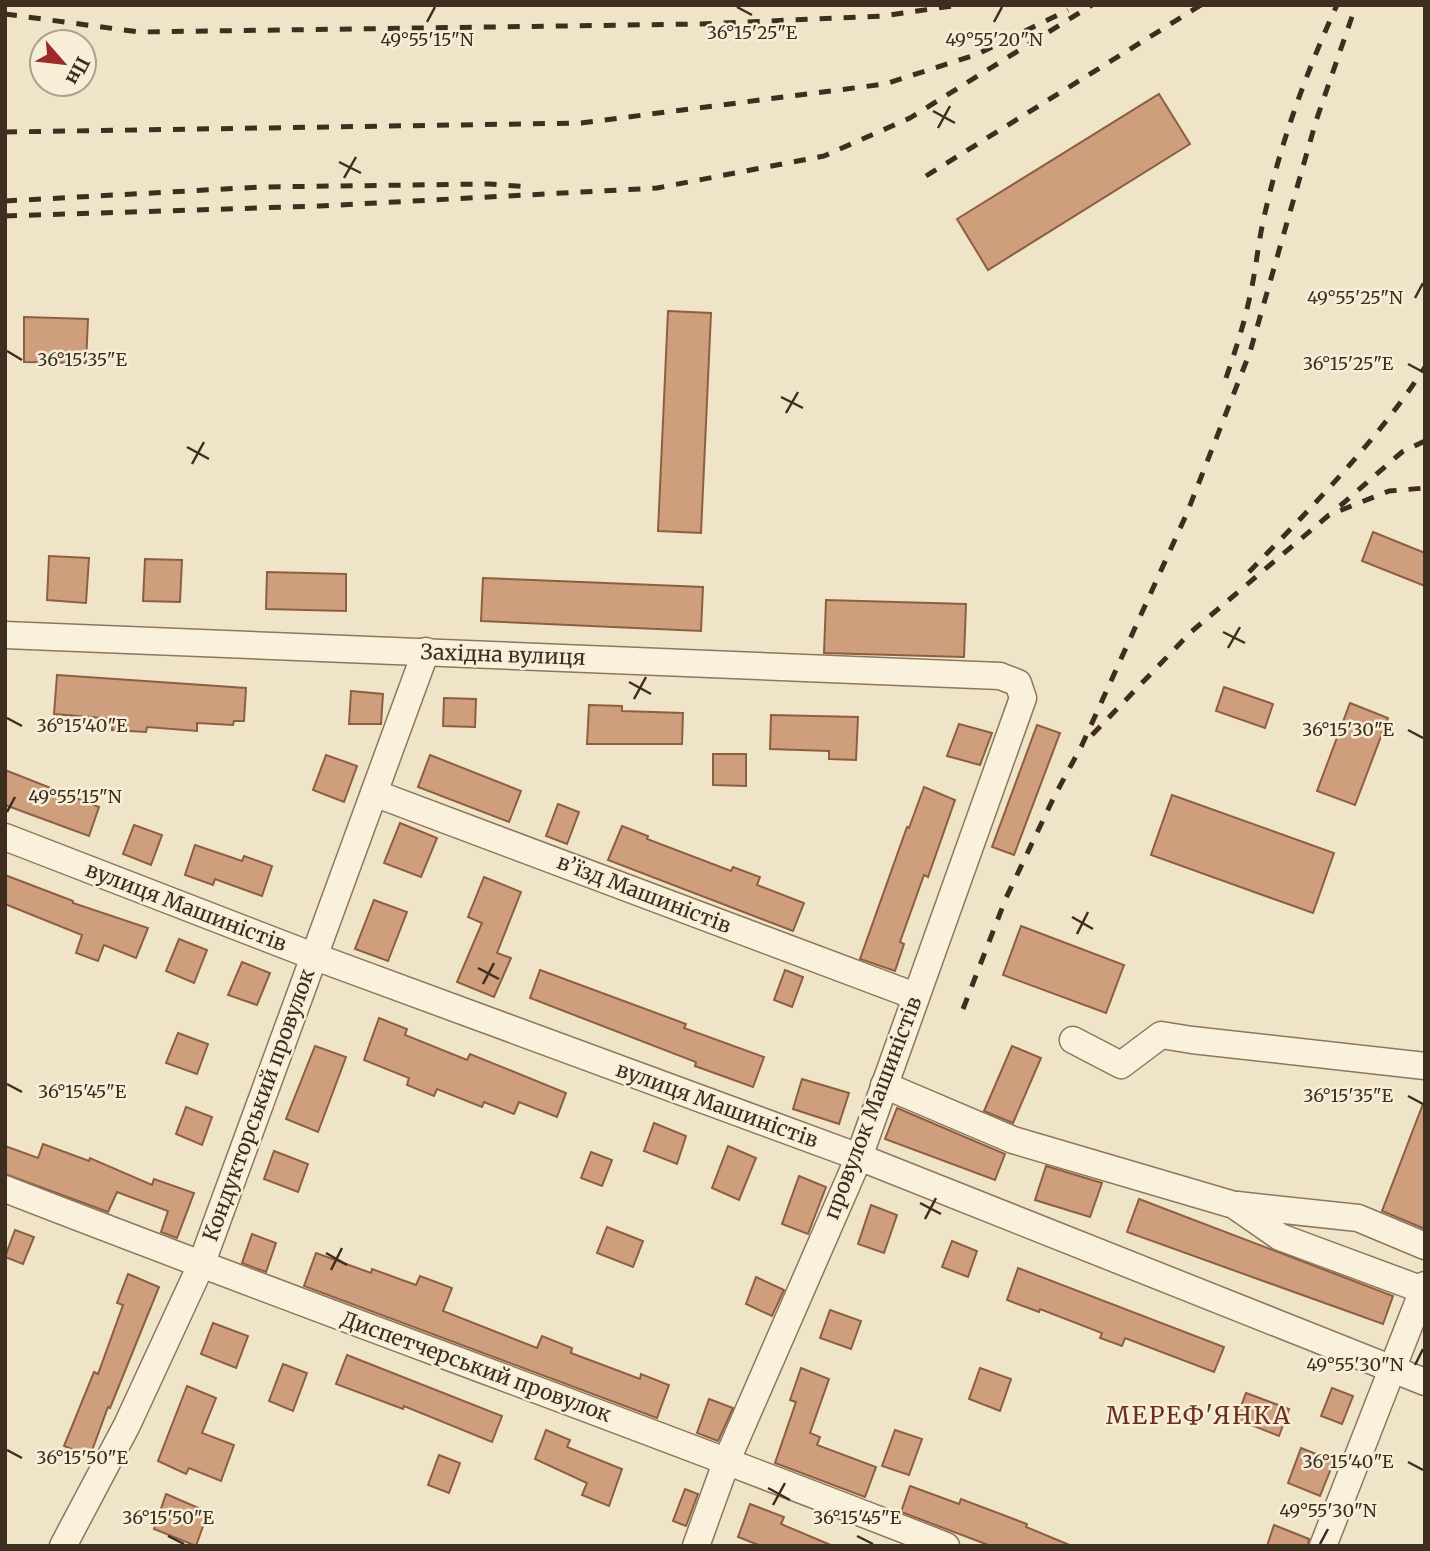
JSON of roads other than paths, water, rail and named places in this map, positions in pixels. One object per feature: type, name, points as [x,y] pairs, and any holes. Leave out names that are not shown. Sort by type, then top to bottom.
[{"type":"street","name":"Західна вулиця","points":[[5,635],[1000,676]]},
{"type":"street","name":"Кондукторський провулок","points":[[64,1546],[127,1425],[201,1265],[426,651]]},
{"type":"street","name":"провулок Машиністів","points":[[696,1546],[727,1460],[859,1157],[1023,698],[1018,683],[1000,676]]},
{"type":"street","name":"в’їзд Машиністів","points":[[374,793],[915,996]]},
{"type":"street","name":"вулиця Машиністів","points":[[5,838],[313,956],[859,1157],[1425,1382]]},
{"type":"street","points":[[1073,1040],[1121,1065],[1161,1035],[1425,1066]]},
{"type":"street","points":[[884,1085],[1013,1140],[1234,1205],[1358,1218],[1425,1246]]},
{"type":"street","name":"Диспетчерський провулок","points":[[5,1189],[201,1265],[727,1460],[946,1546]]},
{"type":"street","points":[[1234,1205],[1280,1237],[1424,1288],[1322,1546]]},
{"type":"railway","points":[[5,14],[139,32],[701,24],[883,16],[959,5]]},
{"type":"railway","points":[[5,216],[320,206],[657,188],[824,156],[910,118],[1092,5]]},
{"type":"railway","points":[[926,176],[1201,5]]},
{"type":"railway","points":[[1226,378],[1249,302],[1263,222],[1285,139],[1314,58],[1337,5]]},
{"type":"railway","points":[[963,1009],[1006,898],[1082,745],[1187,513],[1250,352],[1316,121],[1356,5]]},
{"type":"railway","points":[[5,132],[581,123],[885,84],[978,54],[1068,10]]},
{"type":"railway","points":[[5,201],[261,187],[489,184],[530,187]]},
{"type":"railway","points":[[1249,572],[1365,447],[1425,367]]},
{"type":"railway","points":[[1340,506],[1402,452],[1425,441]]},
{"type":"railway","points":[[1092,735],[1191,632],[1329,515],[1389,491],[1425,488]]},
{"type":"district","name":"МЕРЕФ'ЯНКА","points":[[1199,1416]]}]
